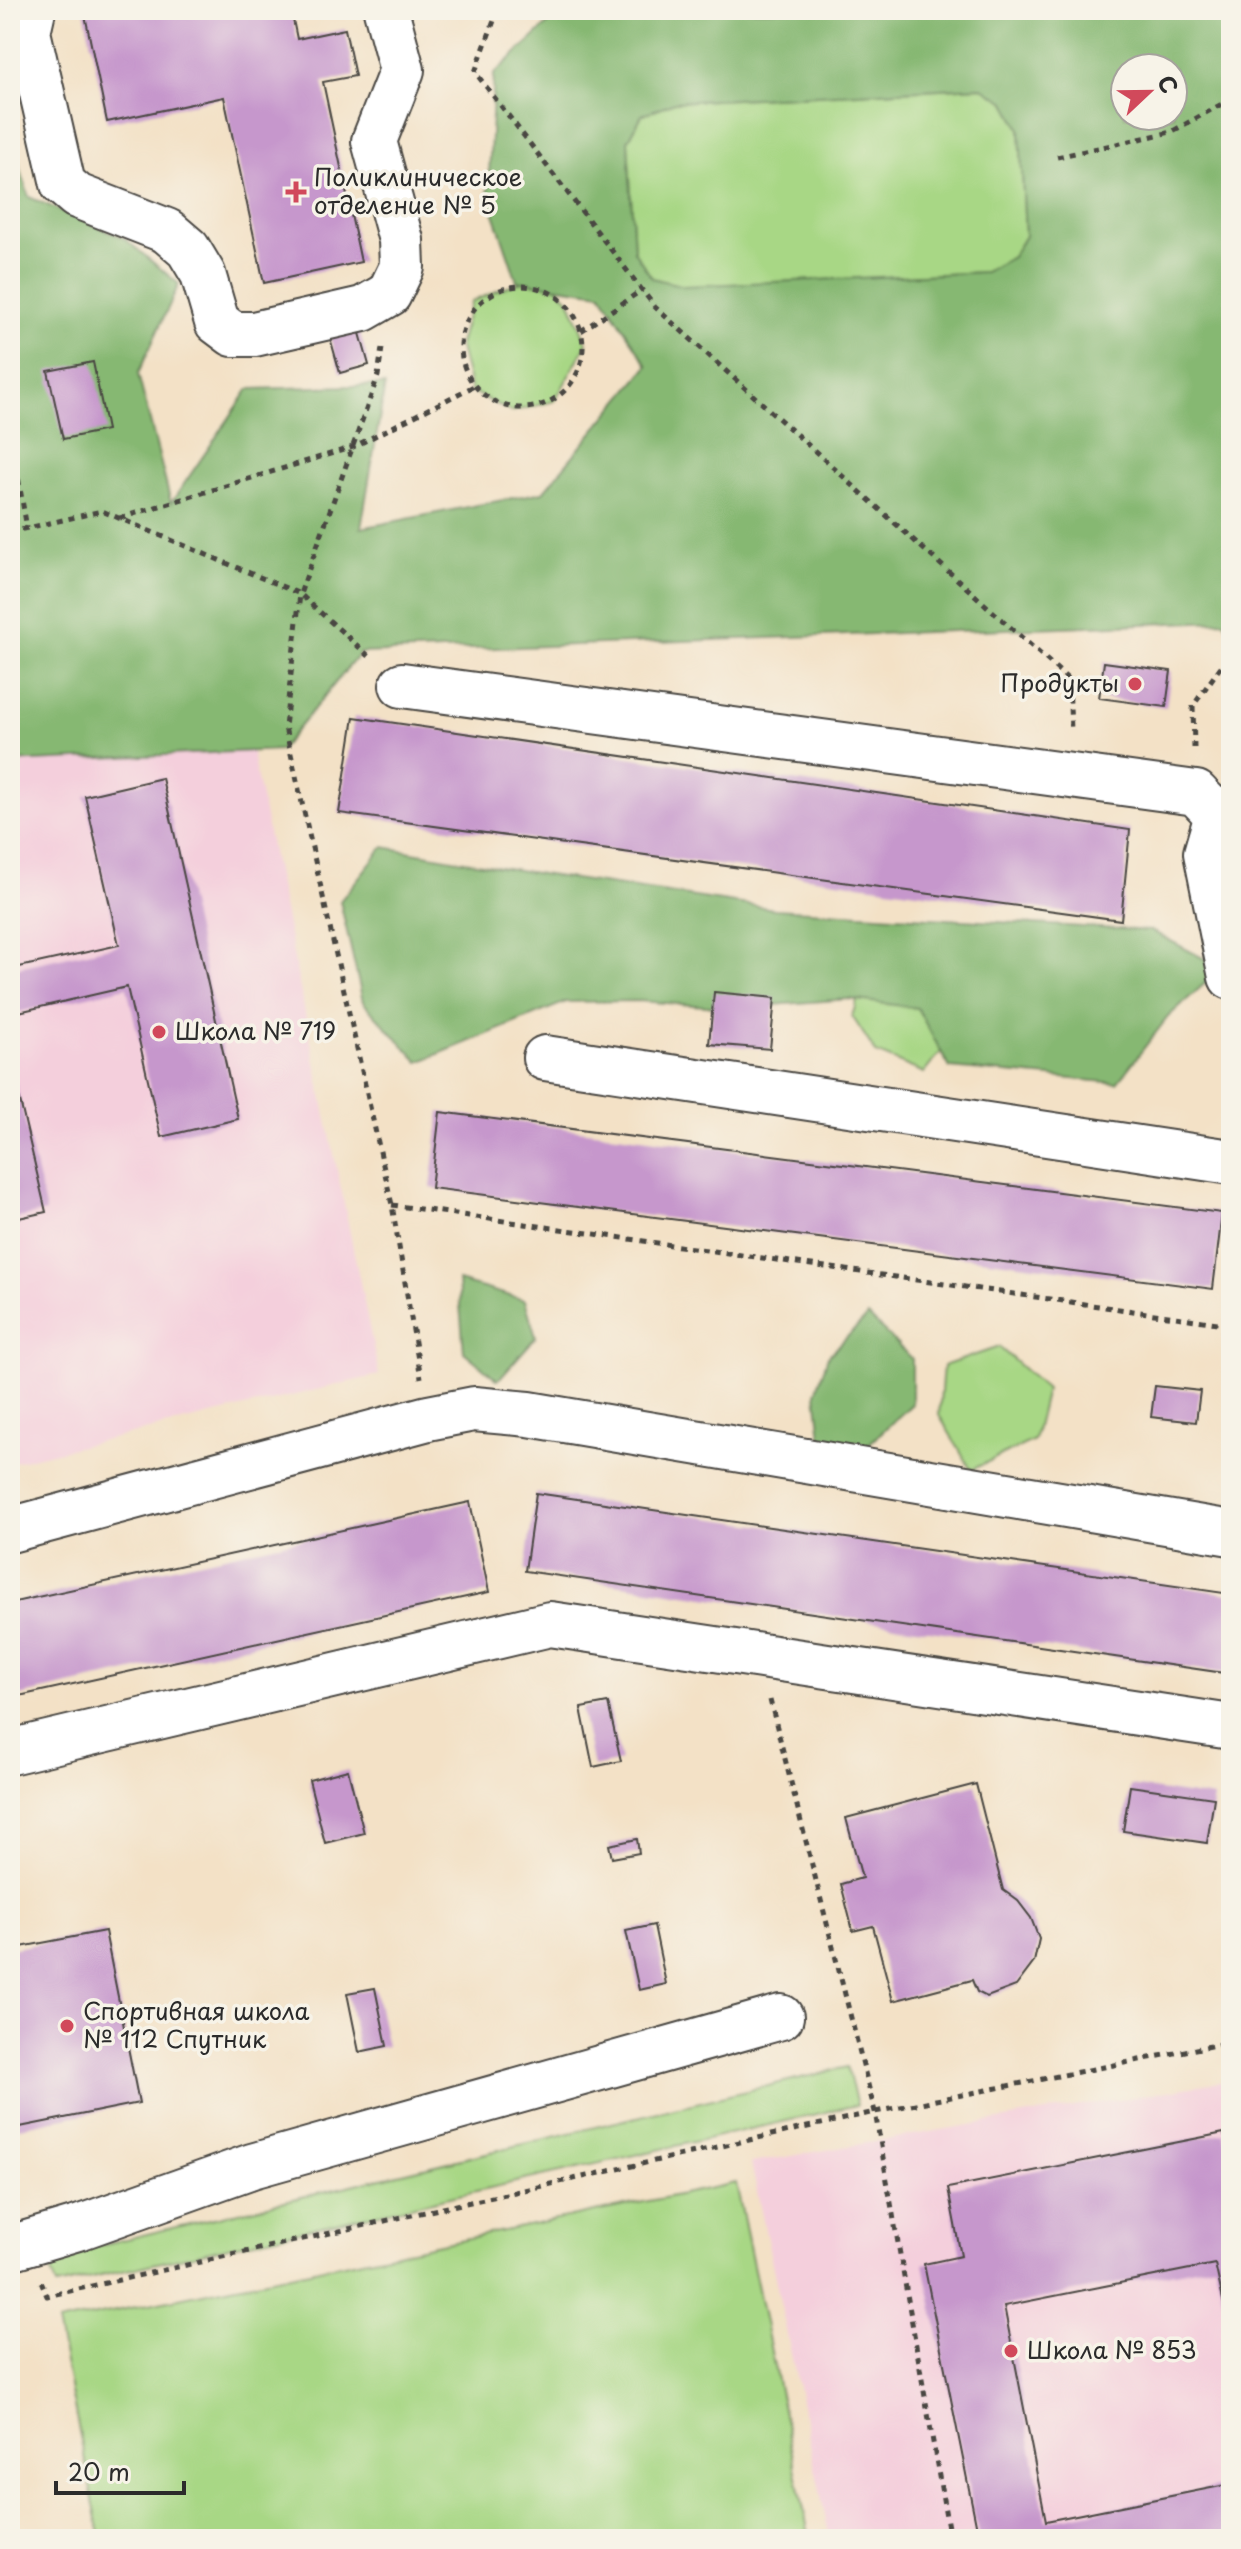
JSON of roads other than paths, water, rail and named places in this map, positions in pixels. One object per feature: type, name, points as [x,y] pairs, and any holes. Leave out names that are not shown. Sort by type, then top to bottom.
[{"type":"street","points":[[33,10],[28,32],[63,184],[77,196],[167,231],[188,249],[203,274],[217,322],[233,334],[254,334],[363,309],[389,294],[402,267],[401,240],[374,141],[402,70],[386,10]]},
{"type":"street","points":[[402,685],[1073,777],[1214,806],[1206,853],[1231,977]]},
{"type":"street","points":[[545,1058],[1231,1162]]},
{"type":"street","points":[[10,1530],[428,1418],[474,1409],[529,1414],[1231,1533]]},
{"type":"street","points":[[10,1752],[550,1624],[1231,1727]]},
{"type":"street","points":[[18,2246],[81,2227],[252,2166],[781,2017]]},
{"type":"place","name":"Поликлиническое отделение № 5","points":[[296,192]]},
{"type":"place","name":"Продукты","points":[[1135,684]]},
{"type":"place","name":"Школа № 719","points":[[159,1032]]},
{"type":"place","name":"Спортивная школа № 112 Спутник","points":[[67,2026]]},
{"type":"place","name":"Школа № 853","points":[[1011,2351]]}]
